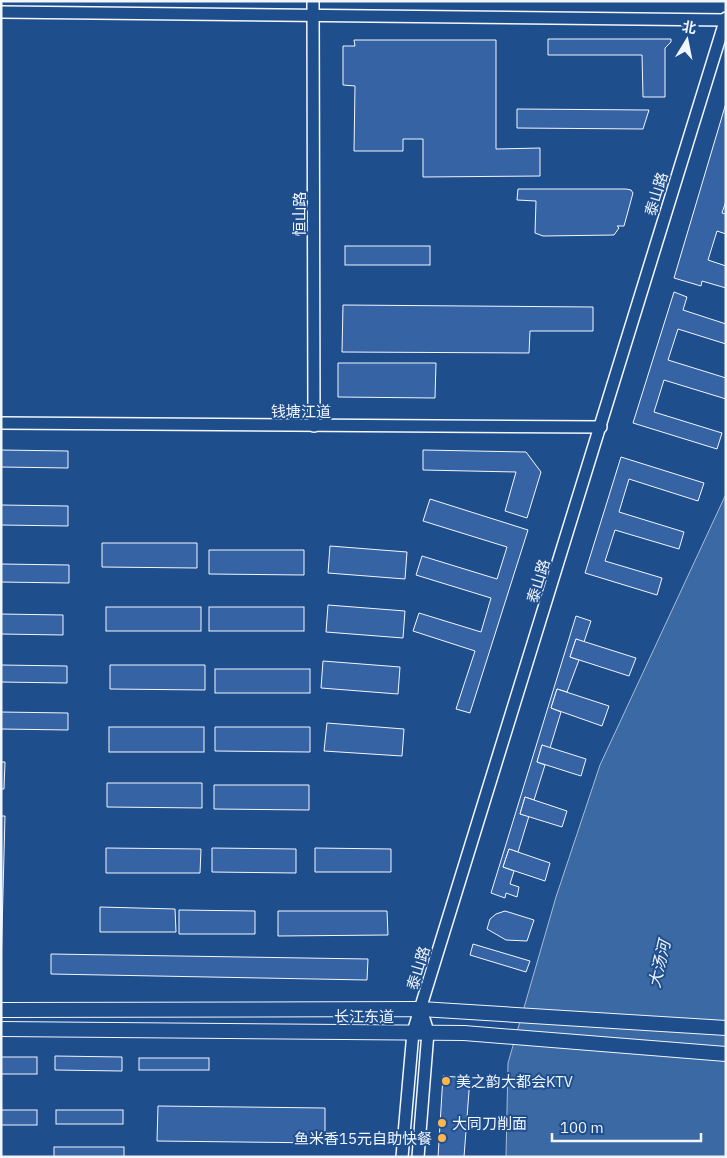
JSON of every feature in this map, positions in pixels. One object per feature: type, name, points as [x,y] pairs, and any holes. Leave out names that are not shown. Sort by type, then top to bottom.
[{"type":"main road","name":"长江东道","points":[[1,1010],[421,1009],[726,1028]]},
{"type":"main road","name":"长江东道","points":[[1,1029],[428,1032],[726,1054]]},
{"type":"street","name":"恒山路","points":[[314,1],[314,426]]},
{"type":"street","points":[[1,12],[725,19]]},
{"type":"street","name":"泰山路","points":[[402,1157],[413,1032],[601,427],[725,19]]},
{"type":"street","name":"钱塘江道","points":[[1,423],[601,427]]},
{"type":"street","points":[[418,1157],[428,1032],[421,1009]]},
{"type":"water","name":"大汤河","points":[[726,494],[726,1157],[506,1157],[508,1063],[556,897],[600,765]]},
{"type":"building","points":[[548,39],[671,39],[671,42],[665,48],[665,97],[643,97],[642,55],[548,55]]},
{"type":"building","points":[[354,40],[496,40],[496,149],[540,148],[540,176],[423,177],[423,139],[403,139],[403,151],[354,151],[355,86],[343,85],[343,46],[355,46]]},
{"type":"building","points":[[726,103],[726,201],[722,213],[726,214],[726,234],[717,231],[708,260],[726,266],[726,288],[702,281],[701,286],[674,278]]},
{"type":"building","points":[[517,109],[649,110],[643,129],[517,128]]},
{"type":"building","points":[[518,189],[626,189],[631,190],[633,193],[624,226],[617,226],[619,228],[614,235],[543,236],[535,233],[536,201],[517,200]]},
{"type":"building","points":[[345,246],[430,246],[430,265],[345,265]]},
{"type":"building","points":[[674,292],[687,297],[683,310],[726,324],[726,344],[678,329],[668,360],[726,378],[726,399],[664,380],[654,412],[722,433],[717,449],[633,423]]},
{"type":"building","points":[[343,305],[593,307],[593,331],[530,331],[529,353],[342,352]]},
{"type":"building","points":[[338,363],[436,363],[435,398],[338,397]]},
{"type":"building","points":[[1,450],[68,451],[68,468],[1,467]]},
{"type":"building","points":[[423,450],[526,452],[541,472],[527,518],[505,511],[516,472],[423,470]]},
{"type":"building","points":[[621,457],[704,483],[698,501],[629,479],[619,512],[684,532],[679,549],[615,530],[605,561],[662,578],[657,595],[585,573]]},
{"type":"building","points":[[430,499],[528,530],[470,713],[456,709],[475,651],[413,631],[419,613],[481,632],[491,598],[416,575],[422,556],[497,579],[507,547],[423,521]]},
{"type":"building","points":[[1,505],[68,506],[68,526],[1,525]]},
{"type":"building","points":[[102,543],[197,543],[197,568],[102,567]]},
{"type":"building","points":[[330,546],[407,552],[405,579],[328,573]]},
{"type":"building","points":[[209,550],[304,550],[304,575],[209,574]]},
{"type":"building","points":[[1,564],[69,565],[69,583],[1,582]]},
{"type":"building","points":[[328,605],[405,611],[403,638],[326,632]]},
{"type":"building","points":[[106,607],[201,607],[201,631],[106,631]]},
{"type":"building","points":[[209,607],[304,607],[304,631],[209,631]]},
{"type":"building","points":[[1,614],[63,615],[63,635],[1,634]]},
{"type":"building","points":[[576,616],[591,621],[584,642],[576,639],[570,657],[579,660],[567,692],[557,689],[551,708],[561,712],[550,748],[542,745],[537,762],[545,765],[534,800],[525,797],[520,814],[529,816],[518,852],[509,849],[503,867],[514,871],[510,884],[519,887],[517,897],[506,893],[505,898],[491,893]]},
{"type":"building","points":[[576,639],[636,658],[629,676],[570,657]]},
{"type":"building","points":[[323,661],[400,667],[398,694],[321,688]]},
{"type":"building","points":[[1,665],[67,666],[67,683],[1,682]]},
{"type":"building","points":[[110,665],[205,665],[205,690],[110,689]]},
{"type":"building","points":[[215,669],[310,669],[310,693],[215,693]]},
{"type":"building","points":[[557,689],[609,706],[602,726],[551,708]]},
{"type":"building","points":[[1,712],[68,713],[68,730],[1,729]]},
{"type":"building","points":[[327,723],[404,729],[402,756],[324,751]]},
{"type":"building","points":[[109,727],[204,727],[204,752],[109,752]]},
{"type":"building","points":[[215,727],[310,727],[310,752],[215,751]]},
{"type":"building","points":[[542,745],[586,759],[581,776],[537,762]]},
{"type":"building","points":[[1,762],[5,762],[4,789],[1,789]]},
{"type":"building","points":[[107,783],[202,783],[202,808],[107,807]]},
{"type":"building","points":[[214,785],[309,785],[309,810],[214,809]]},
{"type":"building","points":[[525,797],[567,811],[562,827],[520,814]]},
{"type":"building","points":[[1,816],[5,816],[1,969]]},
{"type":"building","points":[[106,848],[201,849],[200,873],[106,873]]},
{"type":"building","points":[[212,848],[296,849],[296,873],[212,872]]},
{"type":"building","points":[[315,848],[391,849],[391,872],[315,872]]},
{"type":"building","points":[[509,849],[550,863],[545,881],[503,867]]},
{"type":"building","points":[[100,907],[175,909],[176,932],[100,932]]},
{"type":"building","points":[[179,910],[255,911],[255,934],[179,934]]},
{"type":"building","points":[[278,911],[387,911],[388,935],[278,936]]},
{"type":"building","points":[[505,911],[534,920],[527,941],[506,940],[487,929],[490,919],[496,914]]},
{"type":"building","points":[[473,944],[530,961],[526,972],[470,955]]},
{"type":"building","points":[[51,954],[368,959],[367,980],[51,974]]},
{"type":"building","points":[[55,1056],[122,1057],[122,1071],[55,1070]]},
{"type":"building","points":[[1,1057],[37,1057],[37,1074],[1,1074]]},
{"type":"building","points":[[139,1058],[209,1058],[209,1070],[139,1070]]},
{"type":"building","points":[[443,1076],[470,1078],[464,1157],[438,1157]]},
{"type":"building","points":[[158,1106],[325,1108],[325,1143],[157,1141]]},
{"type":"building","points":[[1,1110],[37,1110],[37,1125],[1,1125]]},
{"type":"building","points":[[56,1110],[123,1110],[123,1124],[56,1124]]},
{"type":"building","points":[[54,1147],[124,1147],[124,1157],[54,1157]]},
{"type":"place","name":"美之韵大都会KTV","points":[[446,1081]]},
{"type":"place","name":"大同刀削面","points":[[442,1123]]},
{"type":"place","name":"鱼米香15元自助快餐","points":[[442,1138]]}]
